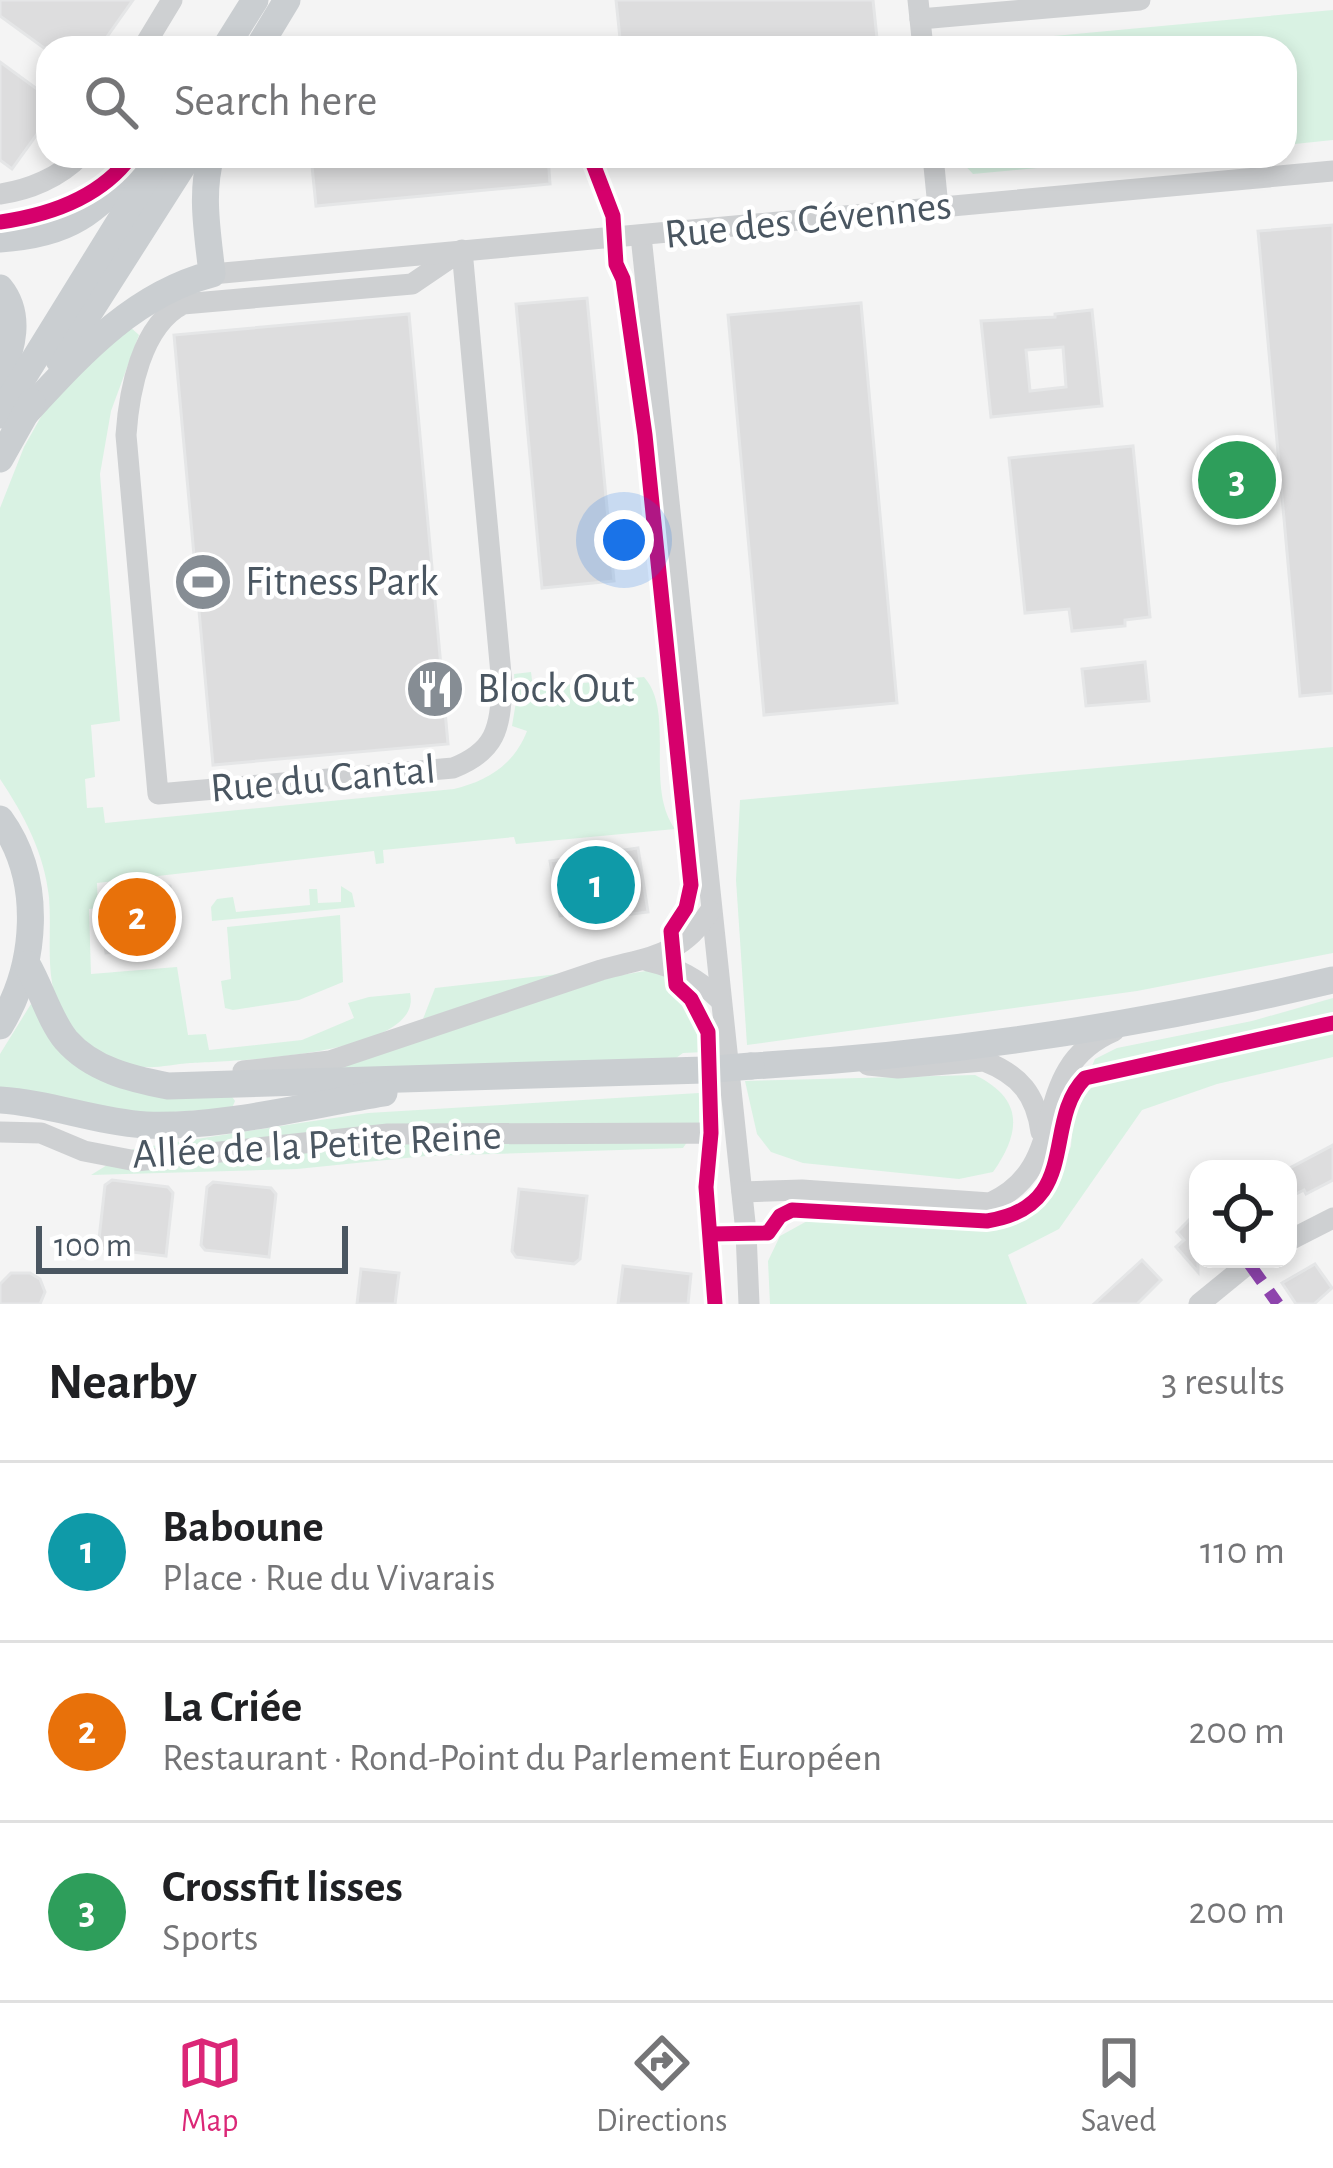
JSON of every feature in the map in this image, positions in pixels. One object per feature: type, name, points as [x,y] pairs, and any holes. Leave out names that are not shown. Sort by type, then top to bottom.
[{"type":"main road","points":[[232,36],[255,0]]},
{"type":"main road","points":[[265,36],[287,0]]},
{"type":"main road","points":[[0,239],[55,230],[89,217],[135,168]]},
{"type":"main road","points":[[0,459],[12,415],[153,168]]},
{"type":"main road","points":[[12,415],[181,168]]},
{"type":"main road","points":[[12,415],[94,340],[137,308],[175,285],[212,274],[208,168]]},
{"type":"main road","points":[[0,288],[8,297],[14,323],[11,352],[0,378]]},
{"type":"main road","points":[[0,819],[21,863],[28,893],[27,964],[14,1003],[0,1026]]},
{"type":"main road","points":[[27,964],[65,1039],[92,1063],[168,1086],[465,1079],[830,1062],[1163,1016],[1333,980]]},
{"type":"main road","points":[[0,1100],[149,1125],[202,1122],[465,1079]]},
{"type":"street","points":[[150,36],[172,0]]},
{"type":"street","points":[[919,10],[1140,0]]},
{"type":"street","points":[[0,194],[23,190],[67,168]]},
{"type":"street","points":[[934,168],[938,207]]},
{"type":"street","name":"Rue des Cévennes","points":[[212,274],[1333,171]]},
{"type":"street","points":[[641,236],[742,1192],[749,1304]]},
{"type":"street","name":"Rue du Cantal","points":[[463,250],[502,685],[497,727],[489,746],[474,760],[453,768],[158,794],[126,435],[133,382],[158,326],[170,310],[183,304],[412,284],[463,250]]},
{"type":"street","points":[[168,1086],[221,1073],[330,1061],[601,970],[648,961],[696,933],[710,911]]},
{"type":"street","points":[[648,961],[676,967],[720,1000]]},
{"type":"street","points":[[742,1192],[802,1190],[990,1203],[1009,1194],[1037,1164],[1068,1068],[1081,1049],[1113,1031],[1163,1016]]},
{"type":"street","points":[[830,1062],[898,1068],[984,1061],[1024,1084],[1037,1106],[1042,1138]]},
{"type":"street","name":"Allée de la Petite Reine","points":[[0,1132],[40,1133],[84,1151],[136,1161],[388,1134],[711,1133],[706,1187],[715,1304]]},
{"type":"street","points":[[1297,1236],[1333,1218]]},
{"type":"street","points":[[1199,1304],[1243,1268]]},
{"type":"green space","points":[[1333,10],[1333,140],[1297,144],[1297,36],[1053,36]]},
{"type":"green space","points":[[967,168],[1038,168],[973,174]]},
{"type":"green space","points":[[129,326],[139,335],[111,411],[100,474],[120,721],[91,725],[95,777],[85,779],[87,808],[103,807],[105,823],[466,786],[507,762],[527,731],[512,726],[514,674],[531,672],[533,688],[644,677],[653,692],[662,792],[675,829],[383,850],[384,863],[376,864],[374,851],[97,883],[98,908],[89,909],[91,974],[177,967],[188,1035],[206,1034],[209,1050],[302,1040],[354,1018],[348,1003],[410,993],[406,1014],[387,1030],[357,1042],[280,1057],[135,1066],[108,1058],[86,1043],[58,1005],[50,970],[49,897],[43,865],[25,820],[0,779],[0,508],[24,447],[47,406]]},
{"type":"green space","points":[[1333,747],[1333,953],[1137,991],[747,1045],[736,880],[740,800]]},
{"type":"green space","points":[[341,886],[352,893],[355,907],[212,921],[211,907],[217,899],[233,897],[236,912],[310,905],[309,889],[317,889],[318,903],[341,902]]},
{"type":"green space","points":[[340,915],[343,982],[299,1000],[225,1008],[221,981],[231,979],[227,927]]},
{"type":"green space","points":[[652,970],[668,973],[668,983],[694,1009],[705,1052],[676,1058],[330,1073],[329,1066],[615,976]]},
{"type":"green space","points":[[567,973],[423,1019],[435,988]]},
{"type":"green space","points":[[1333,998],[1333,1057],[1217,1084],[1142,1110],[1059,1229],[1008,1255],[1027,1304],[770,1304],[768,1261],[780,1236],[809,1220],[987,1229],[1023,1219],[1055,1189],[1071,1146],[1074,1108],[1095,1059],[1117,1048],[1252,1021]]},
{"type":"green space","points":[[31,1004],[78,1062],[230,1094],[235,1101],[232,1108],[144,1114],[0,1090],[0,1054]]},
{"type":"green space","points":[[975,1075],[991,1084],[1010,1106],[1013,1130],[993,1172],[959,1179],[803,1163],[771,1152],[757,1134],[745,1081]]},
{"type":"green space","points":[[699,1093],[699,1125],[683,1148],[426,1156],[297,1169],[91,1175],[133,1149],[368,1113]]},
{"type":"building","points":[[0,0],[133,0],[108,36],[36,36],[36,42],[0,16]]},
{"type":"building","points":[[616,0],[873,0],[877,36],[620,36]]},
{"type":"building","points":[[0,62],[36,88],[36,136],[12,169],[0,160]]},
{"type":"building","points":[[312,168],[549,168],[550,184],[316,206]]},
{"type":"building","points":[[1333,225],[1333,693],[1300,696],[1258,231]]},
{"type":"building","points":[[587,298],[614,581],[542,588],[516,304]]},
{"type":"building","points":[[861,303],[897,703],[764,715],[728,315]]},
{"type":"building","points":[[1092,310],[1102,406],[991,417],[981,321]],"holes":[[[1063,347],[1066,387],[1030,391],[1026,350]]]},
{"type":"building","points":[[409,314],[448,744],[213,765],[174,335]]},
{"type":"building","points":[[1133,446],[1150,617],[1125,620],[1125,626],[1072,631],[1069,609],[1025,613],[1009,458]]},
{"type":"building","points":[[1145,662],[1149,701],[1086,706],[1082,669]]},
{"type":"building","points":[[638,848],[648,912],[592,919],[592,913],[560,916],[550,861]]},
{"type":"building","points":[[170,886],[174,937],[163,938],[164,948],[106,953],[100,914],[103,890]]},
{"type":"building","points":[[1333,1145],[1333,1180],[1306,1194],[1304,1190],[1297,1194],[1297,1164]]},
{"type":"building","points":[[112,1180],[168,1187],[173,1193],[166,1256],[98,1248],[105,1185]]},
{"type":"building","points":[[213,1182],[271,1188],[276,1194],[269,1257],[205,1250],[201,1245],[207,1187]]},
{"type":"building","points":[[519,1189],[587,1196],[580,1259],[574,1264],[516,1257],[512,1251]]},
{"type":"building","points":[[1189,1220],[1189,1262],[1176,1247],[1184,1240],[1177,1232]]},
{"type":"building","points":[[1142,1260],[1161,1280],[1137,1304],[1094,1304]]},
{"type":"building","points":[[1315,1264],[1332,1288],[1314,1304],[1296,1304],[1282,1283]]},
{"type":"building","points":[[623,1266],[691,1274],[688,1304],[618,1304]]},
{"type":"building","points":[[361,1269],[399,1273],[395,1304],[357,1304]]},
{"type":"building","points":[[11,1273],[30,1273],[40,1279],[45,1292],[40,1304],[0,1304],[0,1284]]},
{"type":"marked path","points":[[1252,1268],[1278,1304]]},
{"type":"cycle path","points":[[0,222],[73,202],[121,168]]},
{"type":"cycle path","points":[[595,168],[613,216],[616,264],[623,279],[645,435],[691,885],[686,908],[671,931],[676,985],[691,999],[708,1032],[711,1133],[706,1187],[715,1304]]},
{"type":"cycle path","points":[[711,1234],[768,1233],[780,1216],[792,1210],[987,1221],[1017,1212],[1037,1199],[1049,1181],[1072,1096],[1085,1078],[1333,1023]]},
{"type":"place","name":"Crossfit lisses","points":[[1237,480]]},
{"type":"place","name":"Fitness Park","points":[[203,582]]},
{"type":"place","name":"Block Out","points":[[435,689]]},
{"type":"place","name":"Baboune","points":[[596,885]]},
{"type":"place","name":"La Criée","points":[[137,917]]}]
